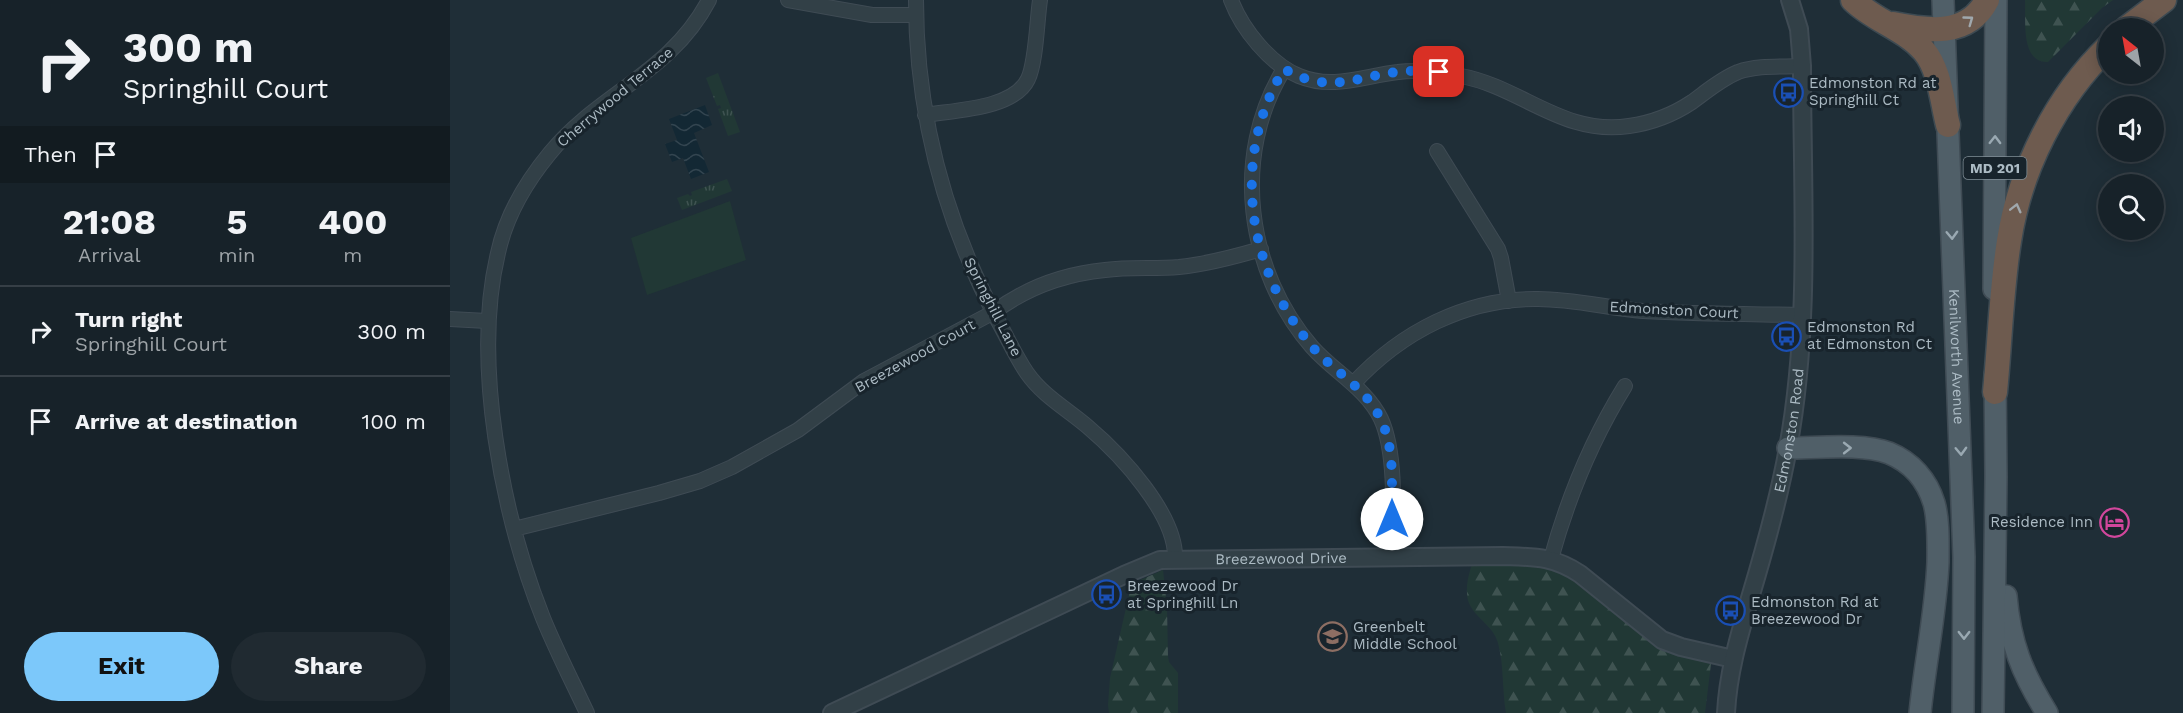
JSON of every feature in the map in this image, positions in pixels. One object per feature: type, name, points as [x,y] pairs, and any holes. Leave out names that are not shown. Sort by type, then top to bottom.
[{"type":"highway","points":[[1852,0],[1925,51],[1935,73],[1948,125]]},
{"type":"highway","points":[[1882,22],[1911,28],[1944,30],[1960,26],[1972,19],[1987,0]]},
{"type":"highway","points":[[2140,18],[2164,0]]},
{"type":"highway","points":[[1995,392],[2008,243],[2021,187],[2047,128],[2064,100],[2098,59]]},
{"type":"main road","name":"Kenilworth Avenue","points":[[1943,0],[1964,557],[1963,713]]},
{"type":"main road","name":"MD 201","points":[[1993,713],[1996,0]]},
{"type":"main road","points":[[1788,448],[1871,448],[1888,453],[1913,468],[1931,495],[1937,525],[1936,595],[1920,713]]},
{"type":"main road","points":[[1933,713],[1935,682],[1951,598],[1962,492]]},
{"type":"main road","points":[[1995,536],[2011,638],[2032,690],[2047,713]]},
{"type":"street","name":"Cherrywood Terrace","points":[[586,713],[543,617],[514,529],[498,456],[493,417],[487,321],[491,286],[498,250],[519,197],[532,176],[572,129],[666,57],[696,23],[709,0]]},
{"type":"street","points":[[788,0],[872,15],[916,15]]},
{"type":"street","name":"Springhill Lane","points":[[916,0],[925,115],[937,168],[954,225],[969,262],[1020,361],[1038,386],[1105,442],[1141,483],[1161,513],[1172,535],[1175,560]]},
{"type":"street","points":[[925,115],[1001,101],[1018,92],[1029,78],[1032,67],[1040,0]]},
{"type":"street","points":[[1231,0],[1244,25],[1284,69],[1308,80],[1324,83],[1346,82],[1409,71],[1462,76],[1497,87],[1560,118],[1586,124],[1616,127],[1639,124],[1675,111],[1737,73],[1761,68],[1802,66]]},
{"type":"street","name":"Edmonston Road","points":[[1726,713],[1732,659],[1775,511],[1788,448],[1797,385],[1803,315],[1802,66],[1798,28],[1790,0]]},
{"type":"street","points":[[1284,69],[1266,103],[1253,154],[1252,201],[1261,249],[1282,303],[1302,333],[1322,357],[1353,384],[1376,410],[1388,438],[1391,462],[1392,558]]},
{"type":"street","points":[[1437,151],[1498,249],[1509,301]]},
{"type":"street","name":"Breezewood Court","points":[[514,529],[660,494],[700,481],[732,467],[798,430],[864,381],[993,312],[1008,301],[1050,282],[1105,270],[1188,266],[1261,249]]},
{"type":"street","name":"Edmonston Court","points":[[1353,384],[1384,352],[1423,328],[1468,309],[1509,301],[1538,299],[1642,311],[1803,315]]},
{"type":"street","points":[[450,320],[487,321]]},
{"type":"street","points":[[1551,559],[1561,522],[1579,473],[1625,386]]},
{"type":"street","name":"Breezewood Drive","points":[[832,713],[1149,563],[1160,560],[1503,556],[1551,559],[1580,574],[1662,640],[1732,659]]},
{"type":"green space","points":[[2025,0],[2113,0],[2102,8],[2048,62],[2033,56],[2029,48],[2025,29]]},
{"type":"green space","points":[[718,73],[740,132],[728,136],[718,109],[721,108],[720,105],[717,106],[706,78]]},
{"type":"green space","points":[[727,179],[732,191],[682,210],[677,198],[688,194],[690,196],[691,192]]},
{"type":"green space","points":[[730,201],[746,260],[647,295],[631,238]]},
{"type":"green space","points":[[1474,557],[1537,557],[1681,647],[1692,658],[1711,664],[1705,713],[1506,713],[1498,643],[1491,630],[1475,613],[1468,601],[1467,584]]},
{"type":"green space","points":[[1163,570],[1167,607],[1168,656],[1169,662],[1178,673],[1178,713],[1109,713],[1110,678],[1129,595],[1129,585]]},
{"type":"water","points":[[705,105],[712,125],[694,133],[709,172],[691,179],[683,158],[672,162],[665,144],[677,140],[669,119]]},
{"type":"place","name":"Edmonston Rd at Springhill Ct","points":[[1788,92]]},
{"type":"place","name":"Edmonston Rd at Edmonston Ct","points":[[1786,336]]},
{"type":"place","name":"Residence Inn","points":[[2114,522]]},
{"type":"place","name":"Breezewood Dr at Springhill Ln","points":[[1106,595]]},
{"type":"place","name":"Edmonston Rd at Breezewood Dr","points":[[1730,611]]},
{"type":"place","name":"Greenbelt Middle School","points":[[1332,636]]},
{"type":"route","points":[[1392,519],[1391,462],[1386,430],[1371,402],[1312,346],[1282,303],[1261,249],[1253,212],[1251,172],[1260,118],[1272,89],[1284,69],[1308,80],[1331,83],[1396,72],[1439,72]]}]
